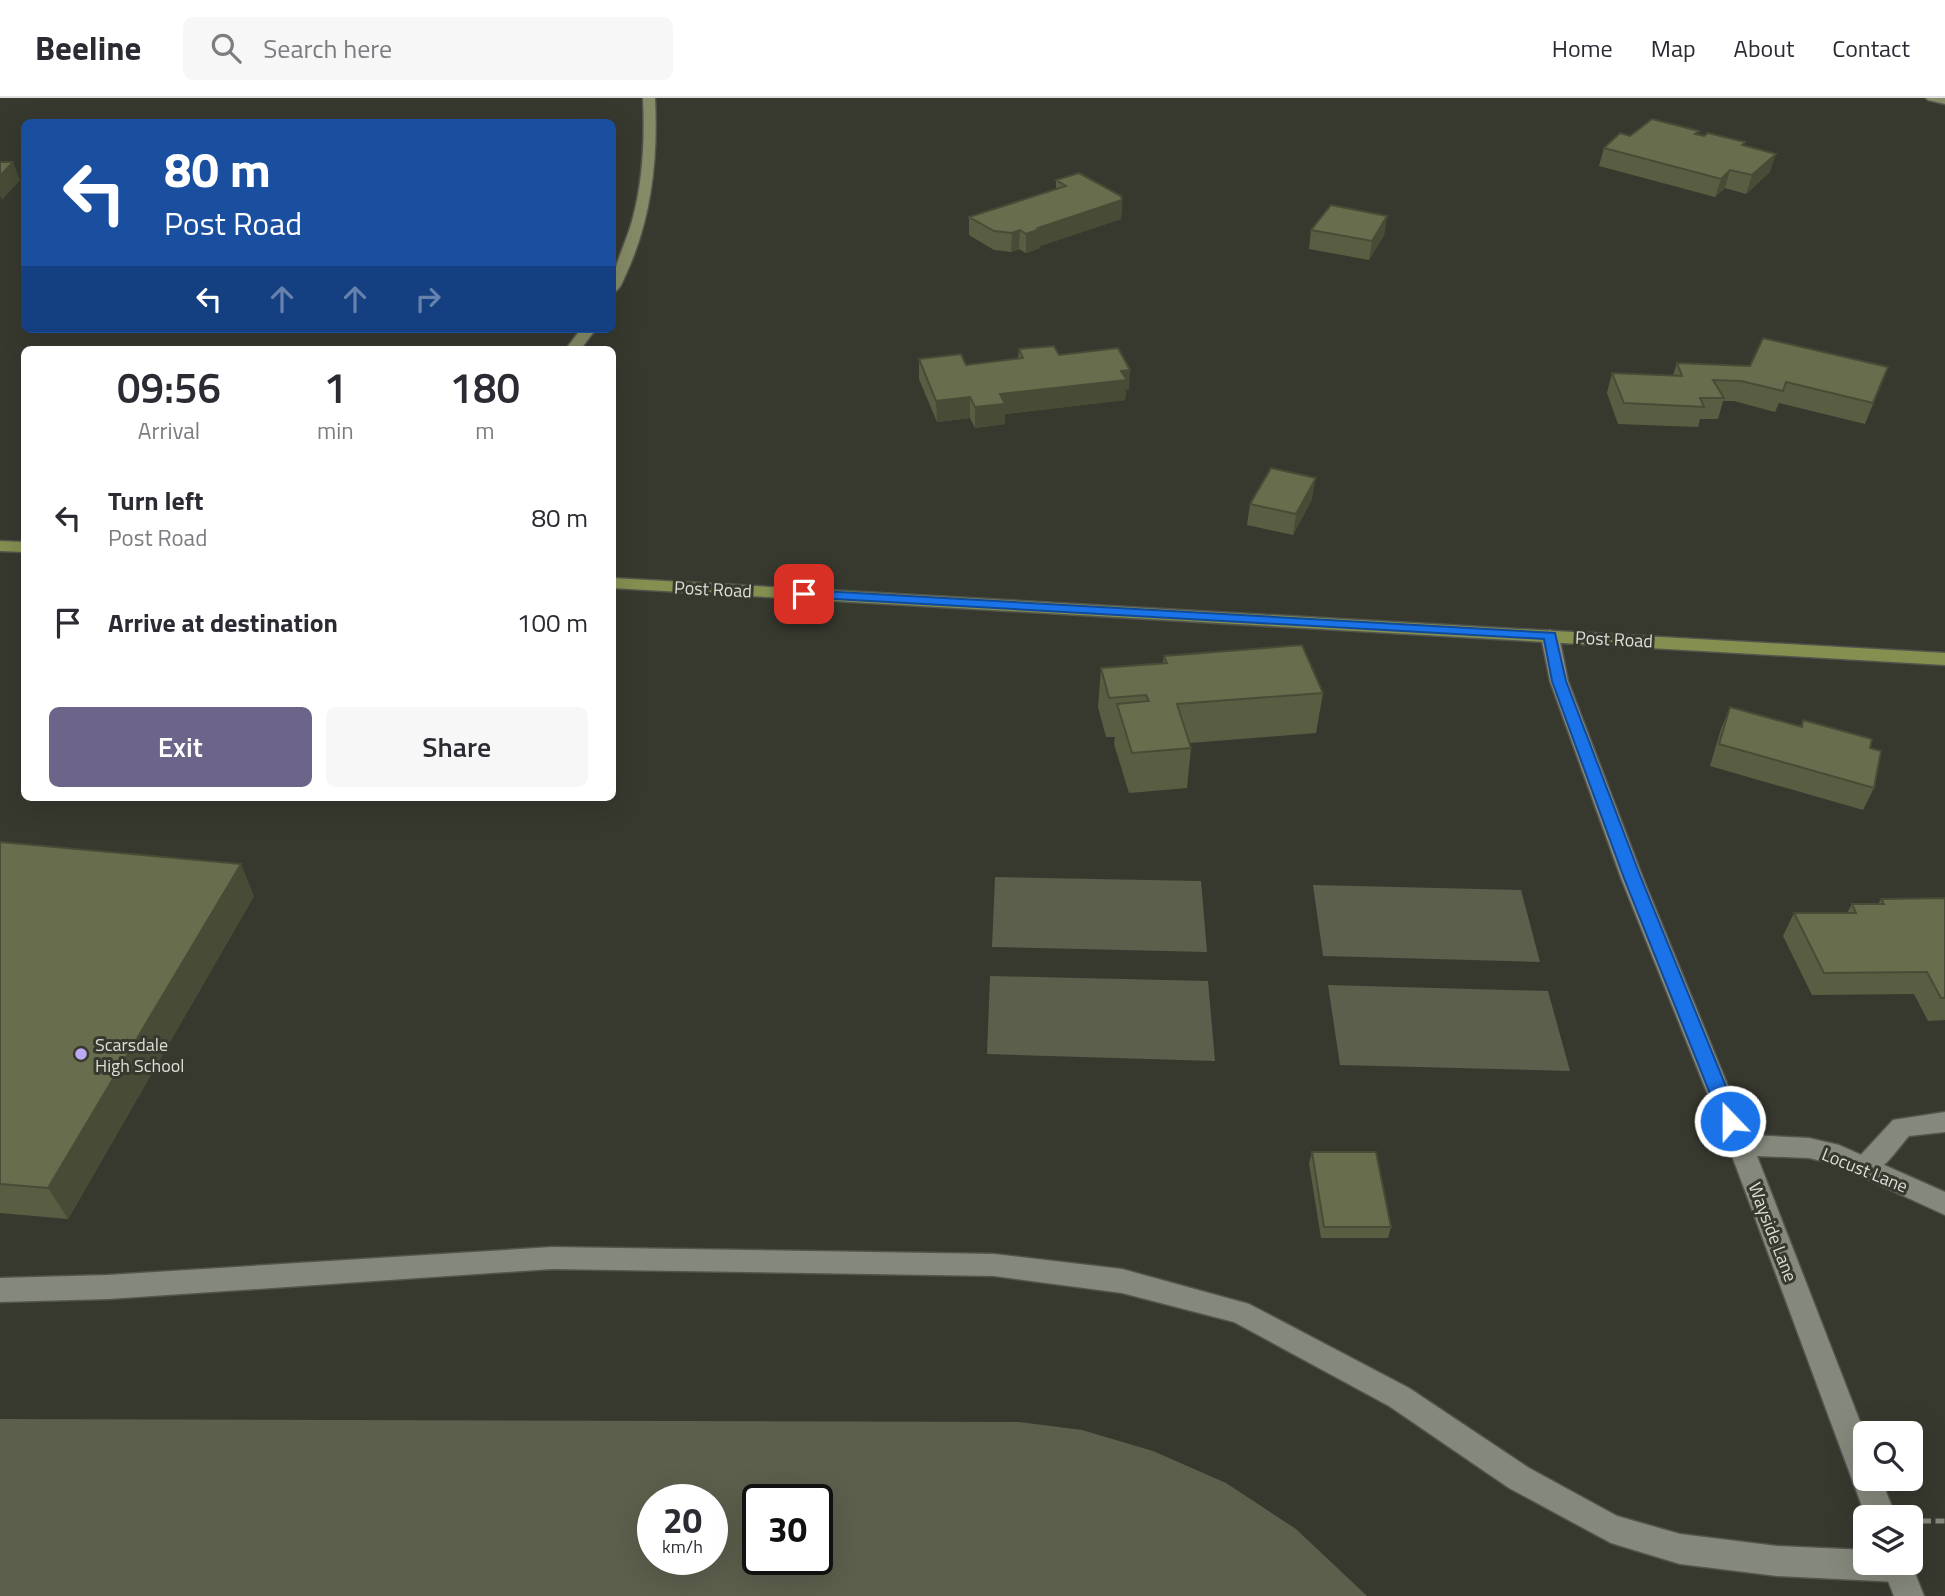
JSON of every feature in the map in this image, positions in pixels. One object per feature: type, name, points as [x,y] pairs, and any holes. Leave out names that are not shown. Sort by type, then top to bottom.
[{"type":"main road","points":[[0,546],[21,547]]},
{"type":"main road","name":"Post Road","points":[[616,583],[1945,659]]},
{"type":"street","points":[[616,281],[629,256],[641,219],[650,153],[649,98]]},
{"type":"street","points":[[1932,98],[1945,101]]},
{"type":"street","name":"Wayside Lane","points":[[1550,636],[1559,681],[1632,878],[1740,1146],[1853,1443]]},
{"type":"street","points":[[1866,1166],[1902,1128],[1945,1122]]},
{"type":"street","name":"Locust Lane","points":[[1740,1146],[1809,1148],[1839,1155],[1945,1204]]},
{"type":"street","points":[[0,1290],[108,1287],[552,1258],[994,1265],[1122,1281],[1240,1312],[1252,1318],[1399,1397],[1519,1478],[1611,1529],[1680,1549],[1777,1561],[1853,1564]]},
{"type":"street","points":[[1901,1575],[1909,1596]]},
{"type":"path","points":[[1923,1521],[1945,1521]]},
{"type":"green space","points":[[995,877],[1201,881],[1207,952],[992,947]]},
{"type":"green space","points":[[1313,885],[1521,890],[1540,962],[1323,956]]},
{"type":"green space","points":[[990,976],[1208,981],[1215,1061],[987,1054]]},
{"type":"green space","points":[[1328,985],[1548,991],[1570,1071],[1340,1065]]},
{"type":"green space","points":[[0,1419],[1019,1422],[1082,1430],[1153,1451],[1226,1483],[1296,1529],[1367,1596],[0,1596]]},
{"type":"building","points":[[1652,119],[1699,131],[1695,134],[1704,136],[1708,133],[1745,142],[1742,145],[1776,154],[1752,175],[1730,170],[1721,179],[1604,148],[1620,133],[1630,136]]},
{"type":"building","points":[[0,162],[13,162],[0,176]]},
{"type":"building","points":[[1079,173],[1121,196],[1122,200],[1026,234],[1020,230],[1012,233],[994,231],[969,217],[1066,186],[1056,180]]},
{"type":"building","points":[[1331,205],[1387,216],[1372,241],[1311,230]]},
{"type":"building","points":[[1763,338],[1888,367],[1873,403],[1786,382],[1783,391],[1741,381],[1713,380],[1724,398],[1700,398],[1704,407],[1624,403],[1612,373],[1682,376],[1677,363],[1750,366]]},
{"type":"building","points":[[1054,346],[1059,355],[1118,348],[1130,370],[1121,371],[1127,380],[1000,394],[1005,404],[975,407],[970,397],[936,401],[919,359],[961,354],[966,365],[1023,358],[1019,349]]},
{"type":"building","points":[[1271,468],[1316,478],[1296,514],[1250,504]]},
{"type":"building","points":[[1302,645],[1323,693],[1177,704],[1191,748],[1132,753],[1117,704],[1149,701],[1146,695],[1109,698],[1101,668],[1167,663],[1164,656]]},
{"type":"building","points":[[1730,707],[1802,727],[1803,720],[1872,739],[1870,748],[1881,751],[1874,788],[1719,744]]},
{"type":"building","name":"Scarsdale High School","points":[[0,842],[241,864],[48,1188],[0,1184]]},
{"type":"building","points":[[1945,898],[1945,998],[1941,998],[1927,972],[1824,973],[1794,913],[1856,913],[1852,904],[1884,904],[1881,899]]},
{"type":"building","points":[[1312,1152],[1376,1152],[1391,1227],[1324,1227]]},
{"type":"place","name":"Scarsdale High School","points":[[81,1054]]},
{"type":"route","points":[[804,594],[1550,636],[1559,681],[1632,878],[1730,1121]]}]
